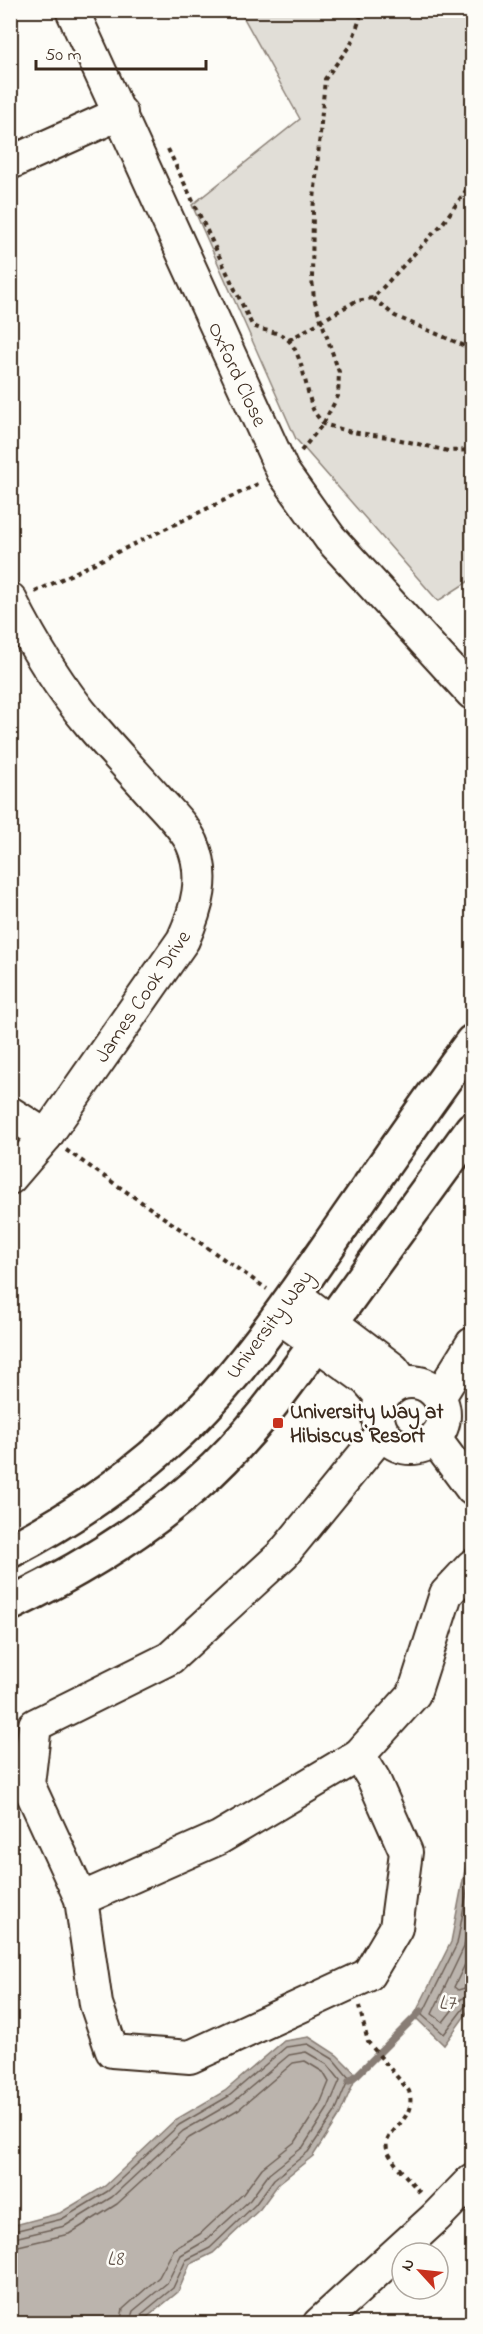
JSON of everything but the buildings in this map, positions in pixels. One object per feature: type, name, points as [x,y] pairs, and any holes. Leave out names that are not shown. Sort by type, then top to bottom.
[{"type":"main road","name":"University Way","points":[[10,1551],[76,1514],[118,1485],[158,1452],[212,1398],[287,1305],[472,1042]]},
{"type":"main road","points":[[10,1604],[48,1586],[97,1558],[150,1522],[198,1483],[241,1440],[277,1397],[472,1129]]},
{"type":"street","name":"Oxford Close","points":[[72,10],[283,472],[330,538],[472,693]]},
{"type":"street","points":[[10,163],[121,113]]},
{"type":"street","name":"James Cook Drive","points":[[10,1178],[46,1136],[183,940],[195,914],[200,886],[198,861],[192,843],[179,824],[90,724],[59,684],[19,643],[12,601]]},
{"type":"street","points":[[10,1113],[46,1136]]},
{"type":"street","points":[[287,1305],[324,1333],[393,1369],[393,1390]]},
{"type":"street","points":[[439,1397],[472,1344]]},
{"type":"street","points":[[417,1382],[428,1386],[439,1397],[444,1419],[435,1439],[425,1446],[404,1449],[392,1444],[382,1433],[377,1420],[378,1408],[393,1390],[417,1382]]},
{"type":"street","points":[[359,1755],[373,1778],[406,1852],[396,1928],[368,1975],[190,2056],[112,2051],[96,2004],[81,1899],[28,1784],[35,1725],[170,1658],[283,1554],[382,1433]]},
{"type":"street","points":[[435,1439],[472,1489]]},
{"type":"street","points":[[81,1899],[219,1838],[359,1755],[414,1694],[446,1594],[472,1566]]},
{"type":"street","points":[[319,2324],[436,2217],[472,2180]]},
{"type":"path","points":[[12,601],[283,472],[323,424],[338,396],[339,372],[314,299],[312,268],[313,211],[325,79],[351,44],[363,10]]},
{"type":"path","points":[[165,143],[252,325],[258,329],[278,333],[289,340],[307,382],[313,409],[323,424],[351,432],[388,437],[448,451],[472,450]]},
{"type":"path","points":[[289,340],[356,302],[373,298],[443,223],[472,182]]},
{"type":"path","points":[[373,298],[395,316],[472,349]]},
{"type":"path","points":[[46,1136],[287,1305]]},
{"type":"path","points":[[368,2042],[403,2082],[411,2098],[408,2115],[389,2137],[387,2146],[391,2156],[436,2217]]},
{"type":"shaded area","points":[[240,11],[472,11],[472,579],[438,601],[296,439],[192,205],[300,119]]},
{"type":"water","name":"L7","points":[[472,1834],[472,2006],[444,2045],[414,2016],[451,1942]]},
{"type":"water","name":"L8","points":[[309,2037],[337,2055],[357,2075],[340,2114],[313,2156],[279,2183],[260,2209],[213,2253],[190,2264],[178,2292],[140,2323],[11,2323],[11,2226],[60,2213],[105,2186],[175,2120],[225,2091],[284,2041]]},
{"type":"waterway","points":[[349,2081],[421,2011]]},
{"type":"place","name":"University Way at Hibiscus Resort","points":[[278,1423]]}]
